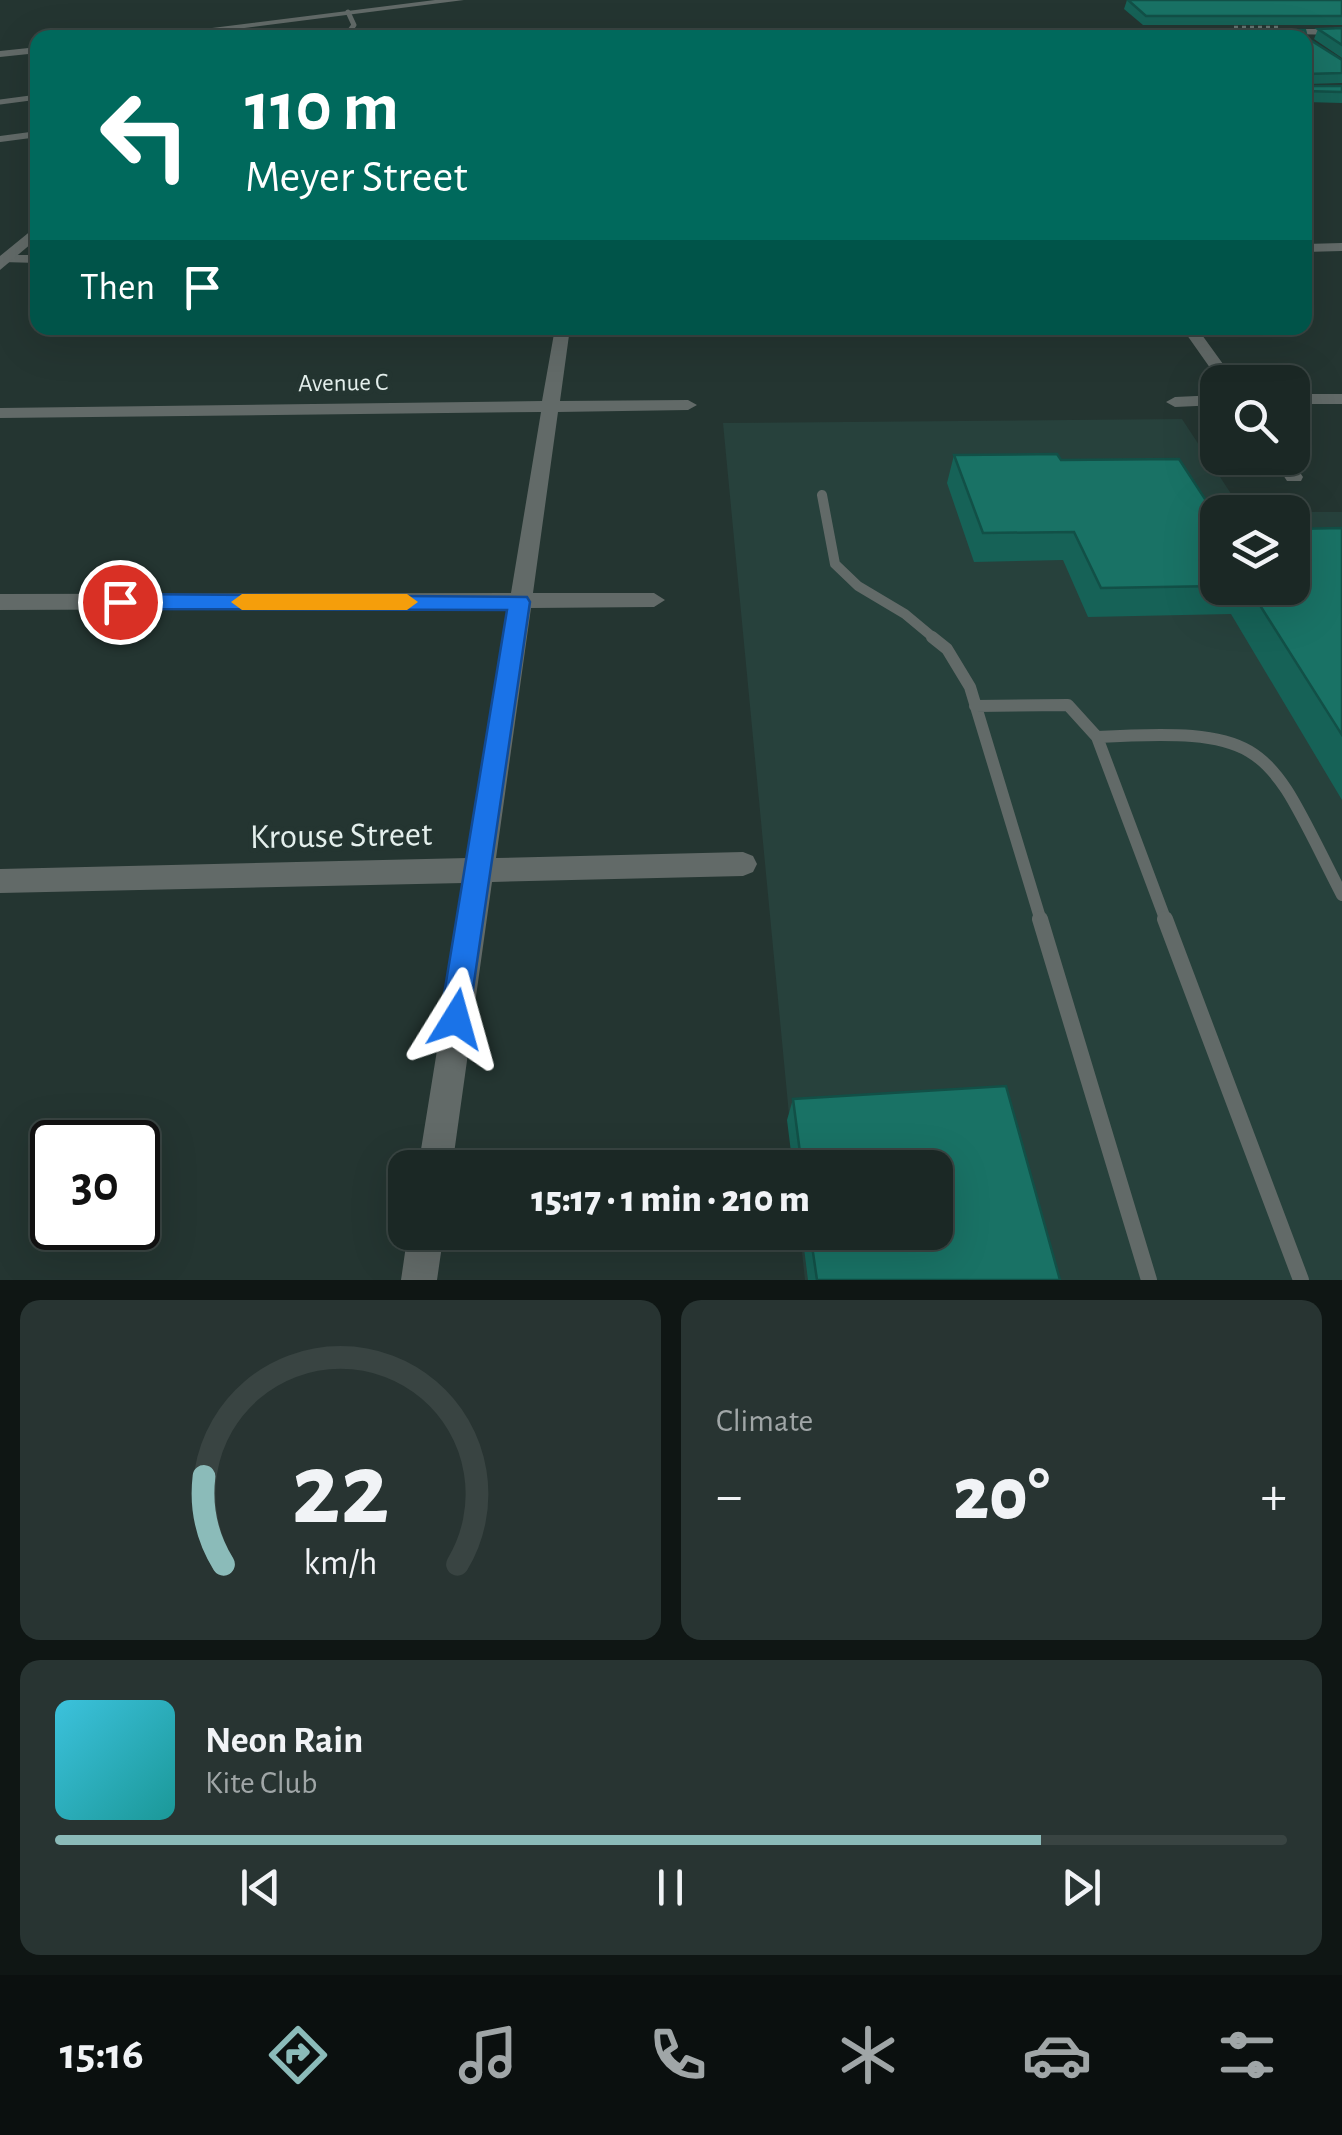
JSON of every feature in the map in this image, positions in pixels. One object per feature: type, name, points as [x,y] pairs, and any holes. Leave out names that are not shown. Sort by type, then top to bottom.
[{"type":"street","points":[[198,30],[459,0]]},
{"type":"street","points":[[245,30],[271,4]]},
{"type":"street","points":[[1202,16],[1232,29]]},
{"type":"street","points":[[1207,30],[1232,29]]},
{"type":"street","points":[[1312,32],[1342,32]]},
{"type":"street","points":[[0,54],[30,51]]},
{"type":"street","points":[[3,262],[30,236]]},
{"type":"street","points":[[1312,248],[1342,248]]},
{"type":"street","points":[[3,262],[30,259]]},
{"type":"street","points":[[438,1150],[561,335]]},
{"type":"street","points":[[1194,335],[1216,365]]},
{"type":"street","points":[[1310,399],[1342,398]]},
{"type":"street","points":[[1175,402],[1200,401]]},
{"type":"street","name":"Avenue C","points":[[0,413],[688,405]]},
{"type":"street","points":[[0,602],[654,600]]},
{"type":"street","name":"Krouse Street","points":[[0,880],[743,864]]},
{"type":"street","points":[[419,1280],[423,1250]]},
{"type":"lane","points":[[348,12],[354,25],[351,30]]},
{"type":"lane","points":[[0,102],[30,98]]},
{"type":"lane","points":[[0,139],[30,135]]},
{"type":"lane","points":[[822,495],[836,564],[858,586],[905,614],[947,649],[970,688],[1149,1280]]},
{"type":"lane","points":[[975,706],[1068,705],[1097,738],[1302,1280]]},
{"type":"lane","points":[[1097,738],[1162,734],[1226,739],[1260,755],[1281,778],[1342,895]]},
{"type":"path","points":[[1232,29],[1252,30]]},
{"type":"shaded area","points":[[1182,419],[1200,446],[1200,475],[1219,475],[1232,495],[1200,495],[1200,605],[1310,605],[1310,512],[1342,512],[1342,1280],[805,1280],[802,1250],[953,1250],[953,1150],[792,1150],[723,423]]},
{"type":"building","points":[[1128,0],[1342,0],[1342,16],[1146,16]]},
{"type":"building","points":[[1342,28],[1342,45],[1318,29]]},
{"type":"building","points":[[1312,41],[1342,60],[1342,73],[1312,74]]},
{"type":"building","points":[[1312,86],[1342,86],[1342,92],[1312,91]]},
{"type":"building","points":[[1057,454],[1061,460],[1179,459],[1202,495],[1200,586],[1101,588],[1074,532],[983,533],[954,455]]},
{"type":"building","points":[[1342,528],[1342,735],[1260,605],[1310,605],[1310,529]]},
{"type":"building","points":[[1006,1086],[1060,1280],[817,1280],[813,1250],[953,1250],[953,1150],[800,1150],[793,1099]]},
{"type":"slow traffic","points":[[242,602],[407,602]]},
{"type":"route","points":[[120,602],[519,602],[456,1019]]}]
